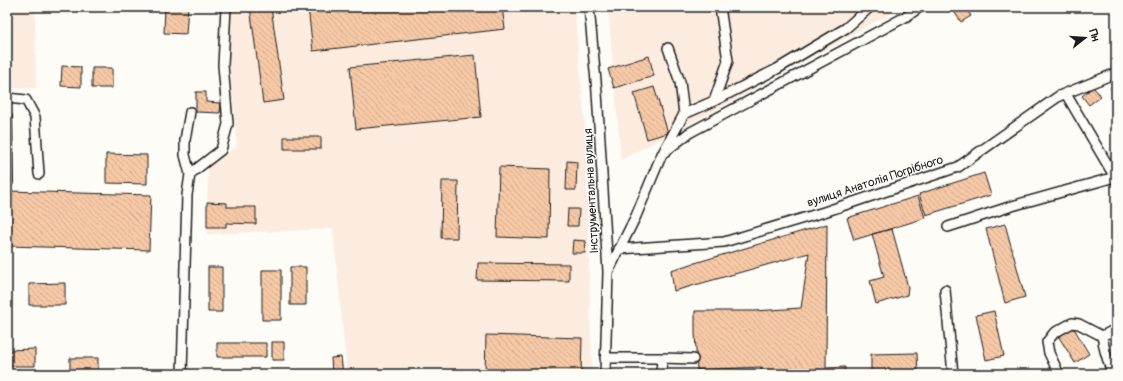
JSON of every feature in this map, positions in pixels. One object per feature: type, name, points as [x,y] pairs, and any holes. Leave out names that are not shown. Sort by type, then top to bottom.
[{"type":"street","points":[[190,174],[221,150],[228,124],[223,65],[226,7]]},
{"type":"street","name":"Інструментальна вулиця","points":[[589,7],[597,92],[608,272],[605,374]]},
{"type":"street","points":[[714,101],[728,61],[720,7]]},
{"type":"street","points":[[684,114],[714,101],[777,69],[846,28],[870,7]]},
{"type":"street","points":[[662,154],[689,133],[907,16],[920,7]]},
{"type":"street","points":[[608,272],[636,216],[662,154],[684,114],[680,82],[668,48]]},
{"type":"street","name":"вулиця Анатолія Погрібного","points":[[619,249],[724,242],[824,212],[958,167],[1059,96],[1116,73]]},
{"type":"street","points":[[948,226],[1012,206],[1116,178],[1066,94]]},
{"type":"street","points":[[7,98],[26,100],[35,117],[39,174]]},
{"type":"street","points":[[182,374],[187,195],[190,174],[185,155],[185,140],[190,112]]},
{"type":"street","points":[[7,117],[8,182]]},
{"type":"street","points":[[945,290],[953,374]]},
{"type":"street","points":[[1059,374],[1049,353],[1047,342],[1054,333],[1072,323],[1079,324],[1102,336]]},
{"type":"street","points":[[1102,336],[1116,329]]},
{"type":"street","points":[[1102,336],[1112,374]]},
{"type":"street","points":[[605,358],[693,359]]},
{"type":"street","points":[[661,374],[662,358]]},
{"type":"shaded area","points":[[7,7],[35,7],[36,88],[7,88]]},
{"type":"shaded area","points":[[230,7],[574,7],[585,125],[592,374],[347,374],[333,229],[207,234],[208,164],[237,147],[228,42]]},
{"type":"shaded area","points":[[608,7],[902,7],[736,99],[621,160]]},
{"type":"building","points":[[165,7],[188,7],[186,34],[164,33]]},
{"type":"building","points":[[250,7],[271,7],[284,100],[263,103]]},
{"type":"building","points":[[308,7],[502,7],[505,29],[313,51]]},
{"type":"building","points":[[957,7],[966,7],[971,16],[961,22],[953,10]]},
{"type":"building","points":[[475,55],[481,117],[356,129],[350,67]]},
{"type":"building","points":[[649,56],[654,76],[614,88],[608,69]]},
{"type":"building","points":[[62,66],[81,67],[81,87],[61,86]]},
{"type":"building","points":[[92,68],[112,68],[112,88],[92,88]]},
{"type":"building","points":[[1116,83],[1116,96],[1110,88]]},
{"type":"building","points":[[654,87],[668,133],[647,139],[634,93]]},
{"type":"building","points":[[1093,87],[1101,96],[1089,105],[1082,96]]},
{"type":"building","points":[[196,92],[206,92],[206,102],[221,103],[220,113],[196,112]]},
{"type":"building","points":[[284,137],[321,137],[321,149],[284,149]]},
{"type":"building","points":[[106,154],[147,155],[147,184],[106,183]]},
{"type":"building","points":[[567,161],[577,162],[576,190],[566,190]]},
{"type":"building","points":[[499,167],[550,169],[549,239],[497,237]]},
{"type":"building","points":[[984,173],[991,195],[926,215],[919,194]]},
{"type":"building","points":[[442,181],[458,181],[457,238],[441,238]]},
{"type":"building","points":[[7,191],[151,195],[149,250],[7,246]]},
{"type":"building","points":[[918,196],[925,218],[854,240],[847,218]]},
{"type":"building","points":[[207,202],[227,203],[227,207],[256,207],[256,224],[226,223],[226,227],[207,227]]},
{"type":"building","points":[[568,209],[579,209],[578,226],[567,226]]},
{"type":"building","points":[[827,224],[826,368],[845,367],[844,374],[761,374],[761,367],[697,370],[695,311],[755,311],[801,308],[809,253],[674,291],[671,270]]},
{"type":"building","points":[[1005,224],[1025,297],[1005,303],[986,229]]},
{"type":"building","points":[[892,229],[908,287],[907,295],[876,304],[870,281],[884,277],[872,234]]},
{"type":"building","points":[[573,240],[586,241],[585,253],[572,253]]},
{"type":"building","points":[[478,263],[569,264],[569,281],[477,280]]},
{"type":"building","points":[[208,267],[222,267],[222,312],[208,312]]},
{"type":"building","points":[[290,267],[306,267],[306,305],[290,305]]},
{"type":"building","points":[[262,270],[281,270],[281,320],[262,320]]},
{"type":"building","points":[[65,283],[65,305],[29,305],[29,284]]},
{"type":"building","points":[[994,311],[1004,356],[986,360],[976,315]]},
{"type":"building","points":[[1072,325],[1089,354],[1075,363],[1057,334]]},
{"type":"building","points":[[486,335],[582,338],[581,374],[485,374]]},
{"type":"building","points":[[272,342],[284,342],[284,360],[272,360]]},
{"type":"building","points":[[217,343],[266,343],[266,357],[217,357]]},
{"type":"building","points":[[35,349],[35,366],[7,366],[7,350]]},
{"type":"building","points":[[917,353],[918,374],[871,374],[871,354]]},
{"type":"building","points":[[341,357],[343,374],[332,374],[331,358]]},
{"type":"building","points":[[70,358],[98,358],[98,374],[70,374]]}]
